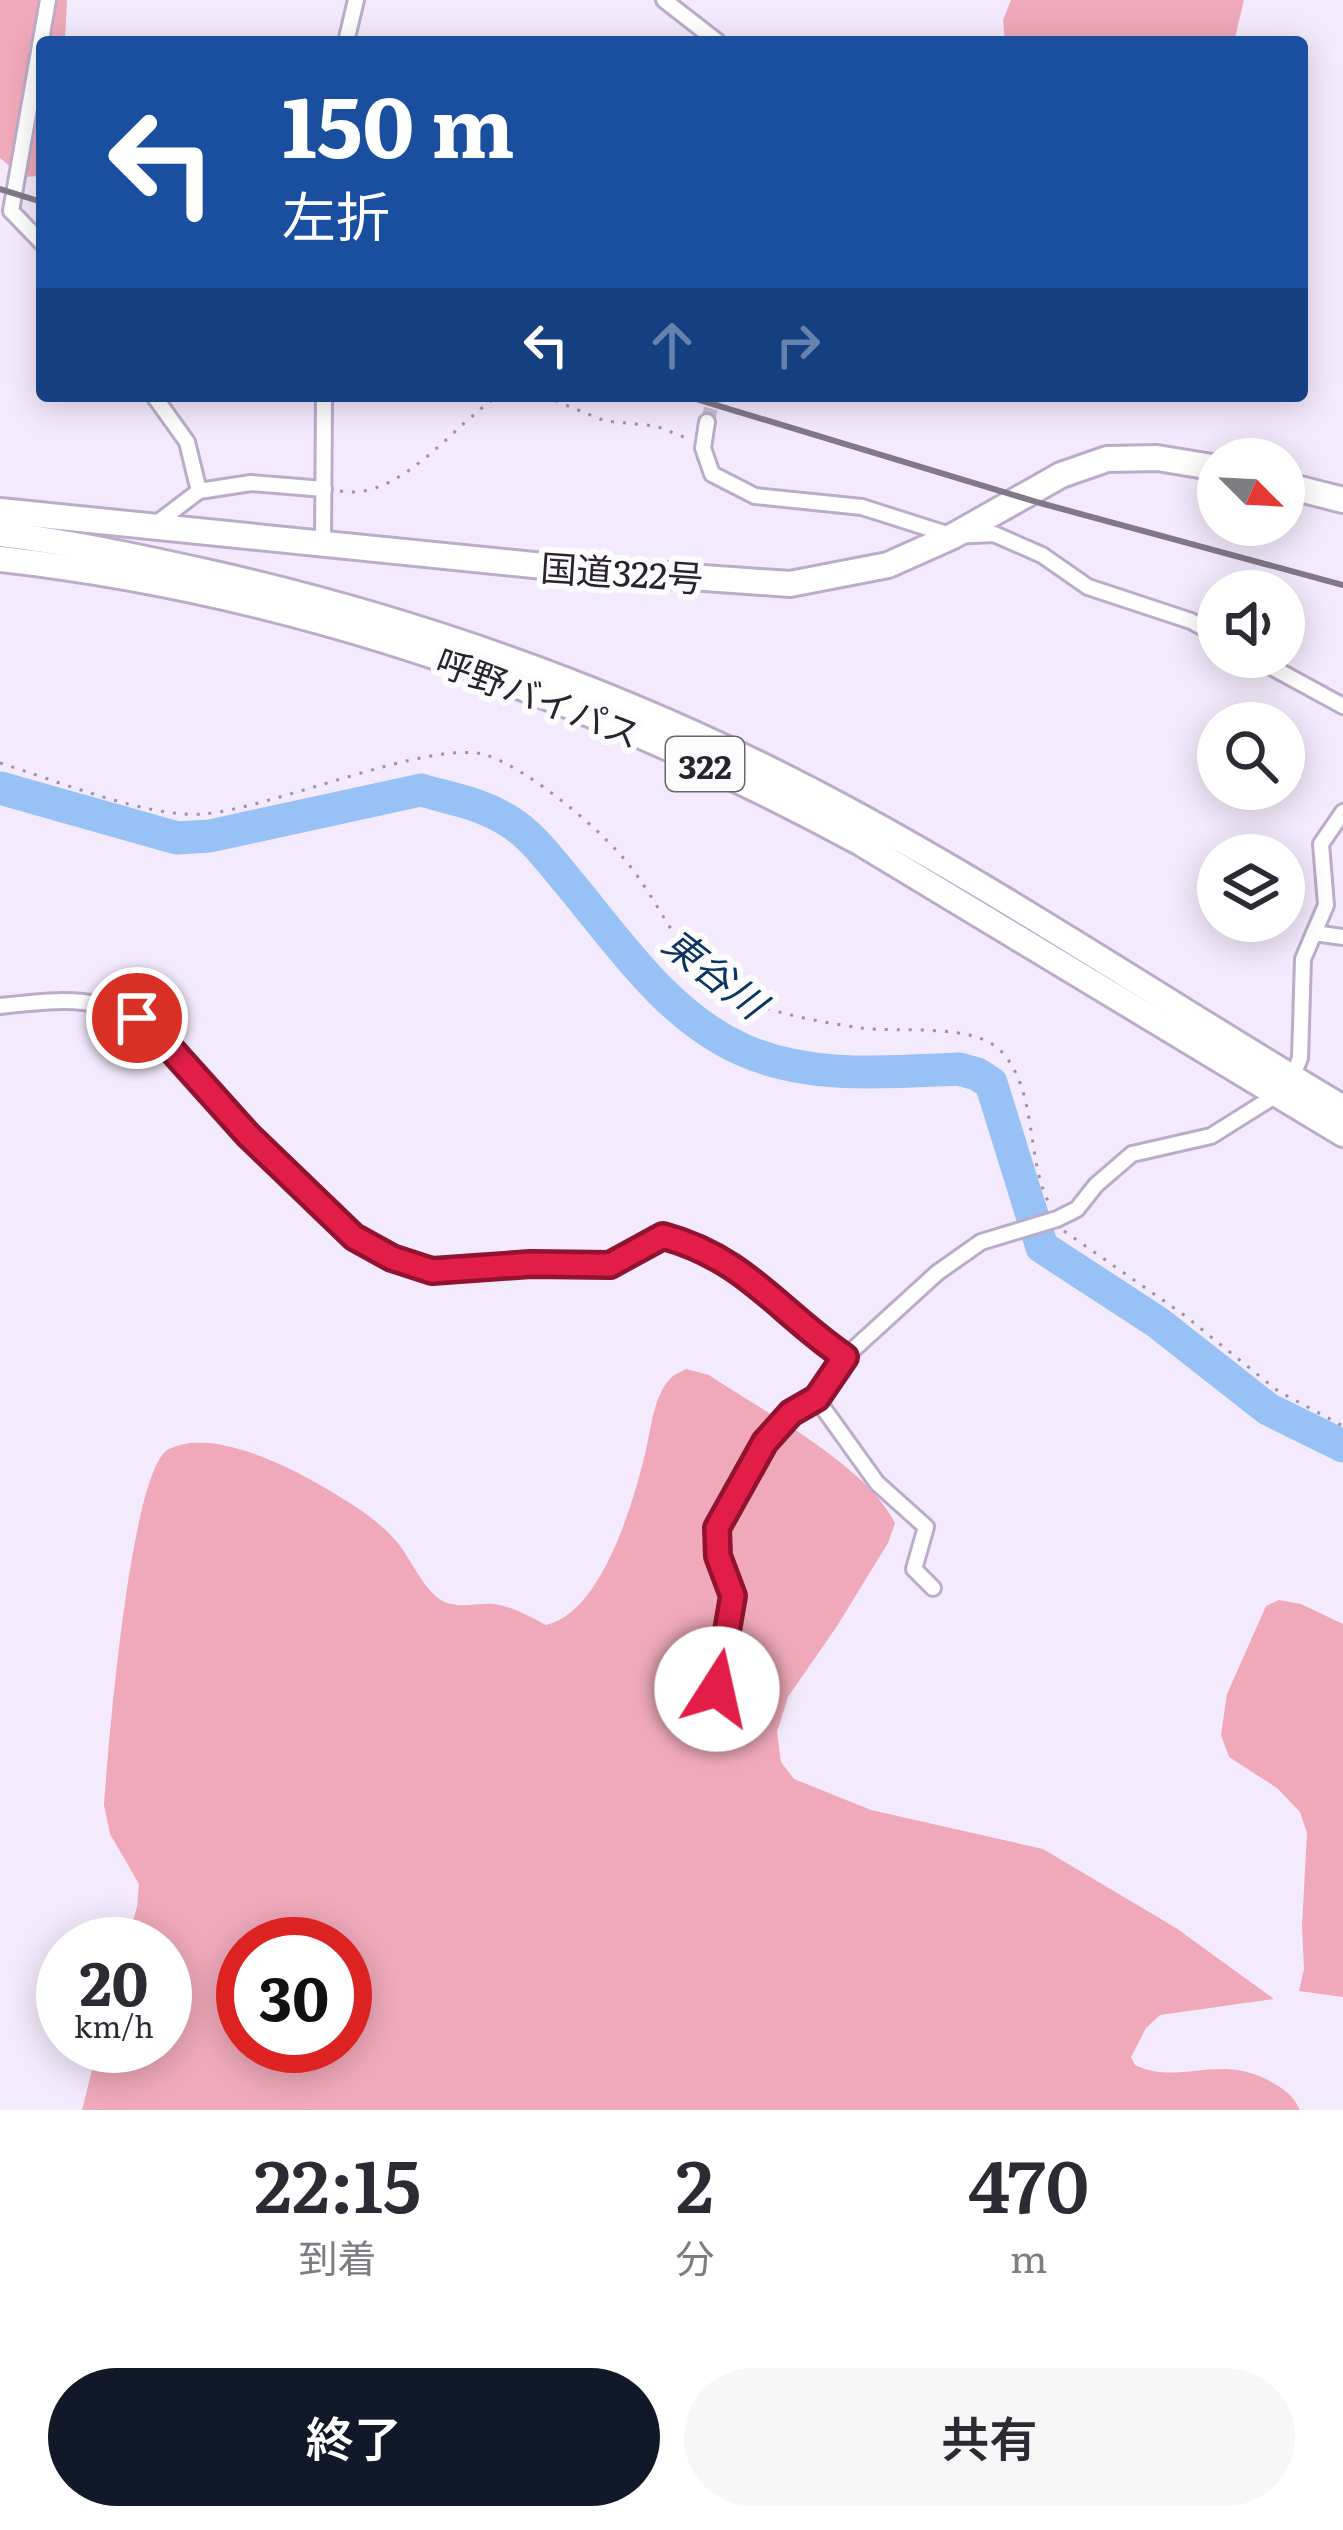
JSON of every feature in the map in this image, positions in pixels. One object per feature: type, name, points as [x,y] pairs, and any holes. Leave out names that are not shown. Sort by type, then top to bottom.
[{"type":"highway","name":"国道322号","points":[[0,511],[149,530],[790,584],[888,565],[953,536],[1061,475],[1107,459],[1157,458],[1197,465]]},
{"type":"highway","points":[[1305,490],[1343,500]]},
{"type":"highway","name":"呼野バイパス","points":[[0,534],[134,556],[281,589],[426,630],[583,684],[844,808],[1076,942],[1285,1086],[1343,1134]]},
{"type":"highway","name":"呼野バイパス","points":[[0,559],[194,589],[294,614],[442,657],[584,710],[757,788],[1285,1086],[1343,1108]]},
{"type":"street","points":[[42,36],[48,0]]},
{"type":"street","points":[[347,36],[356,0]]},
{"type":"street","points":[[664,0],[710,36]]},
{"type":"street","points":[[36,68],[11,211],[36,237]]},
{"type":"street","points":[[158,402],[187,442],[199,490]]},
{"type":"street","points":[[323,542],[324,402]]},
{"type":"street","points":[[707,422],[703,448],[712,473],[754,496],[862,507],[953,536],[994,534],[1042,555],[1088,587],[1197,624]]},
{"type":"street","points":[[149,530],[199,490],[250,483],[324,488]]},
{"type":"street","points":[[1292,678],[1343,706]]},
{"type":"street","points":[[717,1689],[733,1596],[718,1556],[717,1528],[765,1442],[791,1413],[817,1398],[845,1357],[937,1273],[981,1242],[1058,1219],[1077,1209],[1132,1154],[1211,1136],[1285,1086],[1300,1058],[1303,958],[1326,905],[1321,844],[1343,815]]},
{"type":"street","points":[[1314,933],[1343,937]]},
{"type":"street","points":[[0,1006],[79,1000],[137,1018],[152,1028],[248,1135],[339,1223],[392,1258],[432,1271],[531,1264],[610,1265],[663,1236],[697,1245],[748,1275],[801,1327],[845,1357]]},
{"type":"street","points":[[817,1398],[877,1483],[926,1527],[914,1569],[933,1588]]},
{"type":"path","points":[[324,488],[349,493],[374,488],[438,450],[491,402]]},
{"type":"path","points":[[558,402],[605,422],[672,430],[703,448]]},
{"type":"path","points":[[0,764],[146,808],[199,815],[405,763],[455,753],[485,754],[578,813],[627,862],[694,966],[722,989],[757,1006],[860,1028],[966,1033],[1001,1051],[1027,1101],[1042,1190],[1068,1236],[1184,1315],[1278,1391],[1343,1426]]},
{"type":"shaded area","points":[[0,0],[67,0],[65,36],[36,36],[36,176],[23,177],[0,158]]},
{"type":"shaded area","points":[[1011,0],[1244,0],[1235,36],[1004,36],[1003,20]]},
{"type":"shaded area","points":[[686,1369],[709,1375],[812,1441],[861,1481],[895,1523],[888,1543],[837,1626],[788,1697],[777,1732],[781,1762],[794,1779],[871,1810],[1043,1849],[1176,1928],[1274,1999],[1160,2015],[1146,2028],[1131,2057],[1135,2065],[1167,2073],[1248,2072],[1282,2088],[1300,2110],[82,2110],[91,2073],[192,2073],[192,1917],[134,1917],[139,1884],[110,1834],[104,1805],[132,1556],[155,1468],[169,1449],[190,1443],[214,1444],[291,1470],[378,1523],[441,1600],[454,1605],[502,1605],[546,1625],[566,1616],[600,1577],[633,1497],[660,1394],[672,1377]]},
{"type":"shaded area","points":[[1279,1600],[1301,1604],[1343,1624],[1343,1997],[1299,1991],[1304,1969],[1307,1833],[1300,1812],[1277,1788],[1229,1757],[1221,1735],[1227,1694],[1266,1606]]},
{"type":"waterway","name":"東谷川","points":[[0,788],[177,838],[210,836],[421,790],[497,814],[539,847],[666,996],[689,1017],[741,1049],[821,1070],[959,1069],[991,1083],[1042,1247],[1157,1322],[1268,1409],[1343,1446]]},
{"type":"tunnel","points":[[707,422],[713,402]]},
{"type":"railway","points":[[0,189],[36,200]]},
{"type":"railway","points":[[706,402],[1040,503],[1343,585]]},
{"type":"route","points":[[137,1018],[152,1028],[248,1135],[354,1237],[392,1258],[432,1271],[531,1264],[610,1265],[663,1236],[697,1245],[748,1275],[801,1327],[845,1357],[817,1398],[791,1413],[765,1442],[717,1528],[718,1556],[733,1596],[717,1689]]}]
